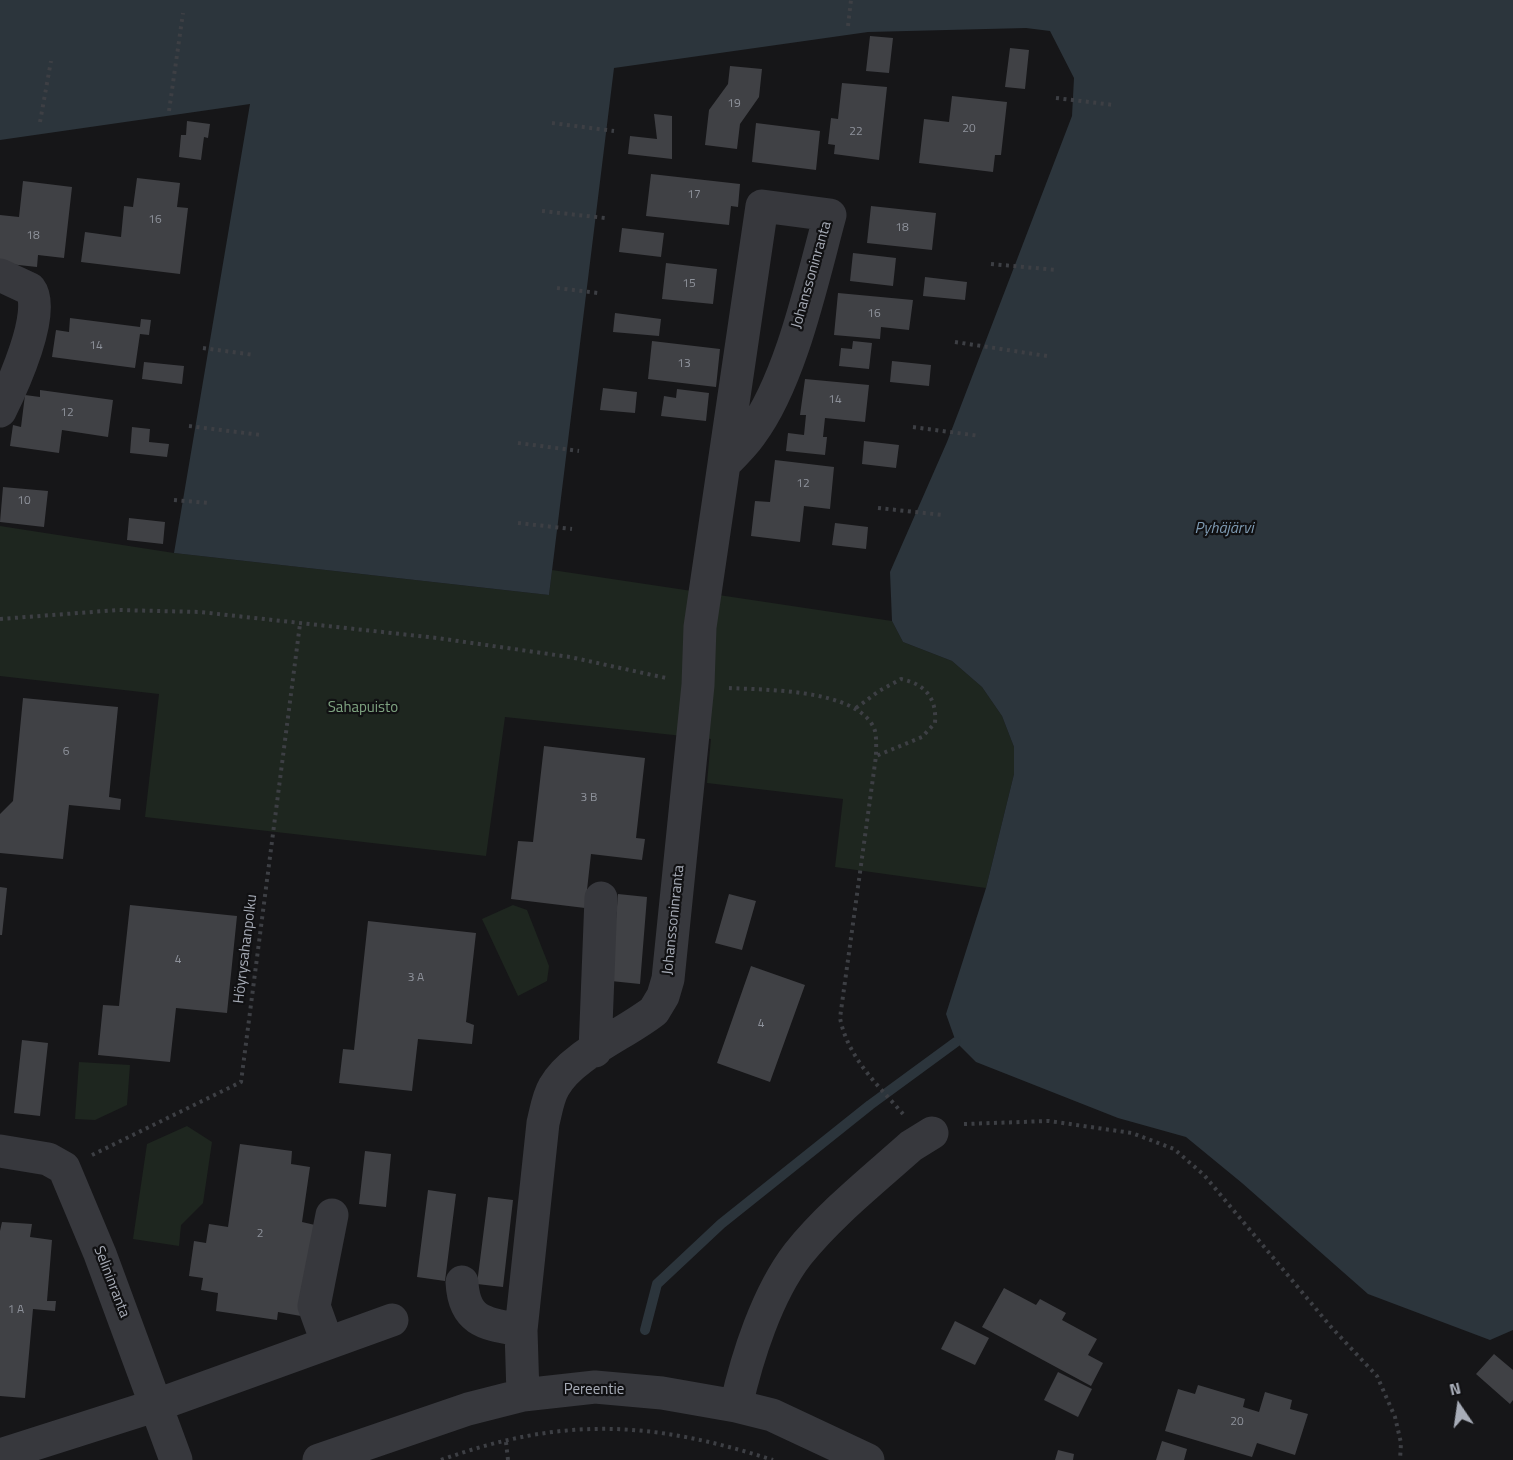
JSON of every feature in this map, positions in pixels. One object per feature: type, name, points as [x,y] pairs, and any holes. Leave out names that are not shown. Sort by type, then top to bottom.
[{"type":"street","name":"Johanssoninranta","points":[[524,1395],[521,1329],[543,1123],[553,1088],[566,1071],[649,1016],[663,996],[671,960],[698,685],[700,627],[762,206],[830,215],[802,319],[770,403],[750,435],[726,462]]},
{"type":"street","points":[[0,275],[30,289],[35,297],[36,305],[22,359],[0,411]]},
{"type":"street","points":[[595,1051],[601,898]]},
{"type":"street","points":[[736,1406],[751,1351],[776,1292],[797,1256],[911,1146],[919,1125]]},
{"type":"street","points":[[0,1151],[48,1158],[64,1168]]},
{"type":"street","name":"Selininranta","points":[[64,1168],[100,1254],[176,1460]]},
{"type":"street","points":[[327,1342],[314,1306],[332,1215]]},
{"type":"street","points":[[462,1282],[463,1300],[469,1312],[487,1324],[521,1329]]},
{"type":"street","points":[[0,1455],[157,1405],[392,1320]]},
{"type":"street","name":"Pereentie","points":[[319,1460],[431,1420],[524,1395],[595,1387],[662,1393],[772,1415],[868,1460]]},
{"type":"path","points":[[848,26],[851,0]]},
{"type":"path","points":[[169,111],[183,13]]},
{"type":"path","points":[[40,122],[51,61]]},
{"type":"path","points":[[1056,98],[1114,105]]},
{"type":"path","points":[[552,123],[614,131]]},
{"type":"path","points":[[542,211],[605,218]]},
{"type":"path","points":[[991,264],[1057,270]]},
{"type":"path","points":[[557,288],[598,293]]},
{"type":"path","points":[[955,342],[1047,356]]},
{"type":"path","points":[[203,348],[254,355]]},
{"type":"path","points":[[189,426],[261,435]]},
{"type":"path","points":[[913,427],[980,436]]},
{"type":"path","points":[[518,443],[579,451]]},
{"type":"path","points":[[174,500],[209,503]]},
{"type":"path","points":[[878,508],[943,514]]},
{"type":"path","points":[[518,523],[572,529]]},
{"type":"path","points":[[0,619],[118,610],[200,612],[437,638],[570,657],[698,685],[800,693],[856,708],[874,728],[876,756],[840,1018],[844,1038],[858,1062],[919,1125],[1049,1121],[1132,1133],[1174,1149],[1204,1175],[1332,1328],[1377,1376],[1395,1417],[1401,1443],[1400,1460]]},
{"type":"path","name":"Höyrysahanpolku","points":[[64,1168],[241,1082],[300,624]]},
{"type":"path","points":[[856,708],[885,687],[901,679],[922,686],[935,703],[935,723],[922,737],[876,756]]},
{"type":"path","points":[[441,1460],[506,1442],[577,1428],[638,1428],[716,1442],[773,1460]]},
{"type":"path","points":[[506,1442],[508,1460]]},
{"type":"green space","name":"Sahapuisto","points":[[0,526],[174,553],[549,595],[552,570],[892,621],[903,642],[952,661],[982,687],[1002,716],[1014,747],[1014,774],[986,888],[835,867],[843,799],[707,783],[711,739],[505,717],[486,856],[145,817],[159,694],[0,676]]},
{"type":"green space","points":[[513,905],[527,910],[549,966],[547,981],[518,996],[482,919]]},
{"type":"green space","points":[[79,1062],[130,1065],[127,1105],[95,1120],[75,1119]]},
{"type":"green space","points":[[187,1126],[212,1142],[203,1203],[181,1225],[179,1246],[133,1239],[147,1144]]},
{"type":"water","name":"Pyhäjärvi","points":[[0,0],[1513,0],[1513,1330],[1490,1340],[1368,1294],[1186,1137],[1118,1118],[976,1062],[956,1042],[946,1014],[986,888],[1014,774],[1014,747],[1002,716],[982,687],[952,661],[903,642],[892,621],[890,572],[947,442],[1072,116],[1074,78],[1050,31],[1026,28],[868,32],[614,68],[549,595],[174,553],[250,104],[0,140]]},
{"type":"building","points":[[870,36],[893,38],[889,73],[866,71]]},
{"type":"building","points":[[1010,48],[1029,50],[1025,89],[1005,87]]},
{"type":"building","points":[[730,66],[762,69],[759,97],[740,124],[737,149],[705,145],[709,110],[728,84]]},
{"type":"building","points":[[842,83],[887,87],[879,160],[834,154],[835,145],[828,144],[831,118],[838,119]]},
{"type":"building","points":[[952,96],[1007,102],[1001,155],[995,155],[993,172],[919,163],[924,119],[949,122]]},
{"type":"building","points":[[654,114],[672,116],[672,159],[628,154],[630,136],[657,139]]},
{"type":"building","points":[[187,121],[210,124],[208,138],[204,137],[201,160],[179,157],[181,135],[186,135]]},
{"type":"building","points":[[756,123],[820,131],[816,170],[752,162]]},
{"type":"building","points":[[651,174],[740,184],[738,207],[731,206],[729,225],[646,216]]},
{"type":"building","points":[[137,178],[180,183],[177,207],[188,208],[180,274],[81,262],[85,232],[121,237],[124,206],[133,207]]},
{"type":"building","points":[[23,181],[72,187],[64,258],[38,255],[37,267],[0,263],[0,215],[19,217]]},
{"type":"building","points":[[871,206],[936,213],[932,250],[867,243]]},
{"type":"building","points":[[622,228],[664,233],[661,257],[619,252]]},
{"type":"building","points":[[853,253],[896,258],[893,286],[850,281]]},
{"type":"building","points":[[666,263],[717,269],[713,304],[662,299]]},
{"type":"building","points":[[925,277],[967,282],[965,300],[923,296]]},
{"type":"building","points":[[838,293],[913,300],[909,330],[881,327],[880,339],[834,335]]},
{"type":"building","points":[[615,313],[661,319],[659,336],[613,332]]},
{"type":"building","points":[[70,318],[140,327],[141,319],[151,320],[149,335],[140,334],[135,368],[52,357],[56,330],[69,332]]},
{"type":"building","points":[[652,341],[720,349],[716,387],[648,379]]},
{"type":"building","points":[[853,341],[872,343],[869,369],[839,366],[841,348],[852,349]]},
{"type":"building","points":[[892,361],[931,365],[929,386],[890,382]]},
{"type":"building","points":[[144,362],[184,366],[182,384],[142,379]]},
{"type":"building","points":[[805,379],[869,385],[865,422],[825,418],[823,437],[827,437],[825,455],[786,451],[788,433],[804,435],[806,415],[800,415]]},
{"type":"building","points":[[603,388],[637,392],[635,413],[600,410]]},
{"type":"building","points":[[677,389],[709,393],[706,421],[661,416],[664,396],[676,398]]},
{"type":"building","points":[[40,390],[113,400],[108,437],[62,430],[59,453],[10,446],[13,425],[21,427],[25,395],[40,397]]},
{"type":"building","points":[[132,427],[150,429],[149,442],[169,444],[167,457],[130,453]]},
{"type":"building","points":[[864,441],[899,445],[896,468],[862,464]]},
{"type":"building","points":[[775,460],[834,467],[830,509],[804,506],[800,542],[751,536],[755,501],[770,502]]},
{"type":"building","points":[[3,487],[48,491],[44,527],[0,522]]},
{"type":"building","points":[[129,518],[165,522],[163,544],[127,540]]},
{"type":"building","points":[[835,523],[868,527],[866,549],[832,545]]},
{"type":"building","points":[[23,698],[118,707],[109,797],[121,799],[120,810],[69,805],[63,859],[0,853],[0,814],[13,801]]},
{"type":"building","points":[[544,746],[645,758],[636,838],[645,839],[642,860],[591,854],[585,908],[511,899],[518,841],[533,842]]},
{"type":"building","points":[[0,887],[7,888],[2,935],[0,935]]},
{"type":"building","points":[[618,894],[647,897],[640,984],[611,981]]},
{"type":"building","points":[[729,894],[756,901],[742,950],[715,943]]},
{"type":"building","points":[[130,905],[237,916],[227,1013],[176,1008],[170,1062],[98,1055],[103,1005],[119,1006]]},
{"type":"building","points":[[368,921],[476,933],[466,1022],[474,1025],[472,1044],[418,1039],[412,1091],[339,1083],[343,1049],[354,1050]]},
{"type":"building","points":[[751,966],[805,985],[770,1082],[717,1063]]},
{"type":"building","points":[[22,1040],[48,1043],[40,1116],[14,1113]]},
{"type":"building","points":[[240,1144],[292,1151],[291,1164],[310,1167],[302,1222],[315,1225],[301,1316],[278,1312],[277,1320],[216,1311],[218,1293],[201,1290],[203,1278],[189,1276],[194,1241],[206,1243],[209,1224],[228,1227]]},
{"type":"building","points":[[365,1151],[391,1154],[386,1207],[359,1204]]},
{"type":"building","points":[[428,1190],[456,1194],[445,1281],[417,1277]]},
{"type":"building","points":[[488,1197],[513,1200],[503,1287],[477,1284]]},
{"type":"building","points":[[2,1222],[32,1224],[30,1237],[52,1240],[47,1301],[56,1301],[55,1311],[33,1309],[25,1398],[0,1396],[0,1231]]},
{"type":"building","points":[[1004,1288],[1036,1305],[1040,1299],[1066,1313],[1062,1320],[1097,1339],[1088,1355],[1103,1363],[1091,1386],[982,1327]]},
{"type":"building","points":[[955,1321],[989,1338],[975,1365],[941,1349]]},
{"type":"building","points":[[1494,1354],[1513,1370],[1513,1400],[1510,1404],[1476,1374]]},
{"type":"building","points":[[1058,1372],[1092,1389],[1078,1417],[1044,1400]]},
{"type":"building","points":[[1198,1385],[1245,1399],[1243,1407],[1259,1412],[1265,1392],[1292,1400],[1290,1409],[1308,1414],[1295,1455],[1257,1443],[1252,1457],[1165,1431],[1178,1389],[1195,1394]]},
{"type":"building","points":[[1162,1441],[1187,1449],[1184,1460],[1156,1460]]},
{"type":"building","points":[[1058,1450],[1074,1454],[1073,1460],[1055,1460]]},
{"type":"waterway","points":[[645,1330],[657,1284],[721,1224],[870,1105],[956,1042]]}]
